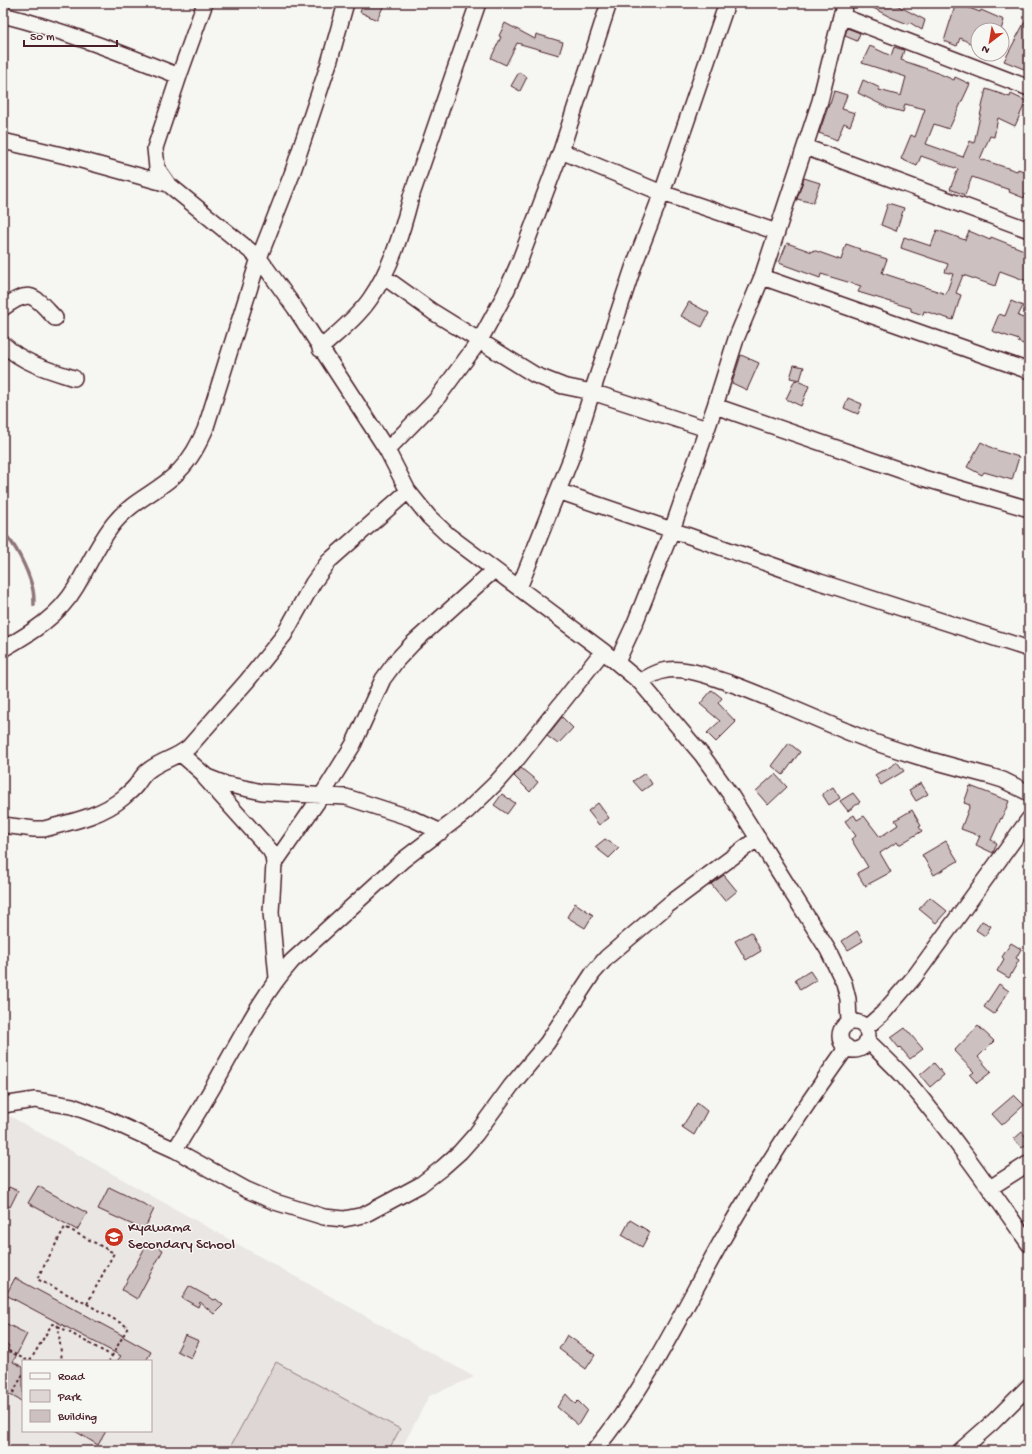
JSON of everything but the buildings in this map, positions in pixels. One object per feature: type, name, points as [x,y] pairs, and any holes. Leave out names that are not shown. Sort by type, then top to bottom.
[{"type":"street","points":[[205,3],[155,148],[157,168],[168,184],[258,258],[294,308],[387,450],[408,491],[429,517],[448,536],[603,651],[640,682],[702,755],[730,794],[828,950],[844,983],[848,999],[850,1022]]},
{"type":"street","points":[[3,649],[40,627],[56,613],[76,588],[92,557],[114,522],[124,511],[178,472],[197,448],[205,430],[258,258],[292,174],[329,63],[346,3]]},
{"type":"street","points":[[320,349],[360,311],[384,277],[404,224],[411,196],[478,3]]},
{"type":"street","points":[[387,450],[435,401],[480,340],[505,294],[520,260],[561,151],[609,3]]},
{"type":"street","points":[[519,588],[572,456],[633,268],[662,193],[727,3]]},
{"type":"street","points":[[616,662],[635,622],[672,530],[707,430],[736,339],[762,277],[820,101],[844,10],[1029,88]]},
{"type":"street","points":[[3,15],[35,23],[87,40],[179,76]]},
{"type":"street","points":[[3,141],[70,157],[168,184]]},
{"type":"street","points":[[805,147],[1029,230]]},
{"type":"street","points":[[561,151],[662,193],[776,232]]},
{"type":"street","points":[[384,277],[433,312],[535,375],[562,386],[592,392],[707,430]]},
{"type":"street","points":[[762,277],[1029,371]]},
{"type":"street","points":[[3,308],[23,295],[30,296],[38,301],[55,318]]},
{"type":"street","points":[[3,344],[26,361],[45,370],[74,378]]},
{"type":"street","points":[[715,406],[923,478],[1029,509]]},
{"type":"street","points":[[3,825],[34,830],[44,829],[102,812],[115,805],[125,797],[136,786],[147,771],[162,762],[181,754],[189,747],[242,687],[284,635],[313,584],[329,561],[408,491]]},
{"type":"street","points":[[558,491],[820,582],[1029,649]]},
{"type":"street","points":[[274,864],[322,795],[352,745],[383,680],[397,660],[412,644],[494,570]]},
{"type":"street","points":[[175,1150],[264,997],[277,978],[292,961],[403,860],[467,811],[495,784],[518,758],[603,651]]},
{"type":"street","points":[[640,682],[653,673],[668,670],[688,671],[712,677],[772,699],[806,715],[883,745],[990,776],[1010,783],[1029,793]]},
{"type":"street","points":[[181,754],[199,771],[270,850],[273,856],[274,864],[271,912],[277,978]]},
{"type":"street","points":[[199,771],[216,781],[256,791],[280,794],[346,797],[372,804],[411,818],[441,832]]},
{"type":"street","points":[[1029,819],[915,976],[867,1034],[864,1045],[859,1049],[853,1049],[847,1047],[840,1037],[844,1026],[850,1022],[862,1024],[867,1034],[904,1077],[990,1188],[1029,1244]]},
{"type":"street","points":[[3,1106],[35,1100],[72,1106],[175,1150],[247,1190],[275,1202],[324,1217],[344,1219],[364,1215],[420,1185],[442,1168],[476,1134],[547,1043],[593,973],[607,957],[668,905],[758,838]]},
{"type":"street","points":[[594,1451],[650,1372],[721,1241],[782,1143],[847,1047]]},
{"type":"street","points":[[990,1188],[1029,1163]]},
{"type":"street","points":[[960,1451],[993,1422],[1029,1386]]},
{"type":"path","points":[[87,1304],[114,1253],[65,1227],[37,1279],[87,1304],[128,1327],[110,1360]]},
{"type":"path","points":[[30,1360],[52,1324],[112,1356]]},
{"type":"path","points":[[58,1326],[62,1360]]},
{"type":"path","points":[[3,1348],[27,1360]]},
{"type":"path","points":[[13,1393],[22,1377]]},
{"type":"shaded area","name":"Kyawama Secondary School","points":[[3,1113],[474,1377],[429,1396],[400,1451],[3,1451]]},
{"type":"green space","points":[[276,1362],[400,1429],[388,1451],[228,1451]]},
{"type":"waterway","points":[[3,533],[12,543],[24,565],[33,588],[34,605]]},
{"type":"place","name":"Kyawama Secondary School","points":[[114,1237]]}]
